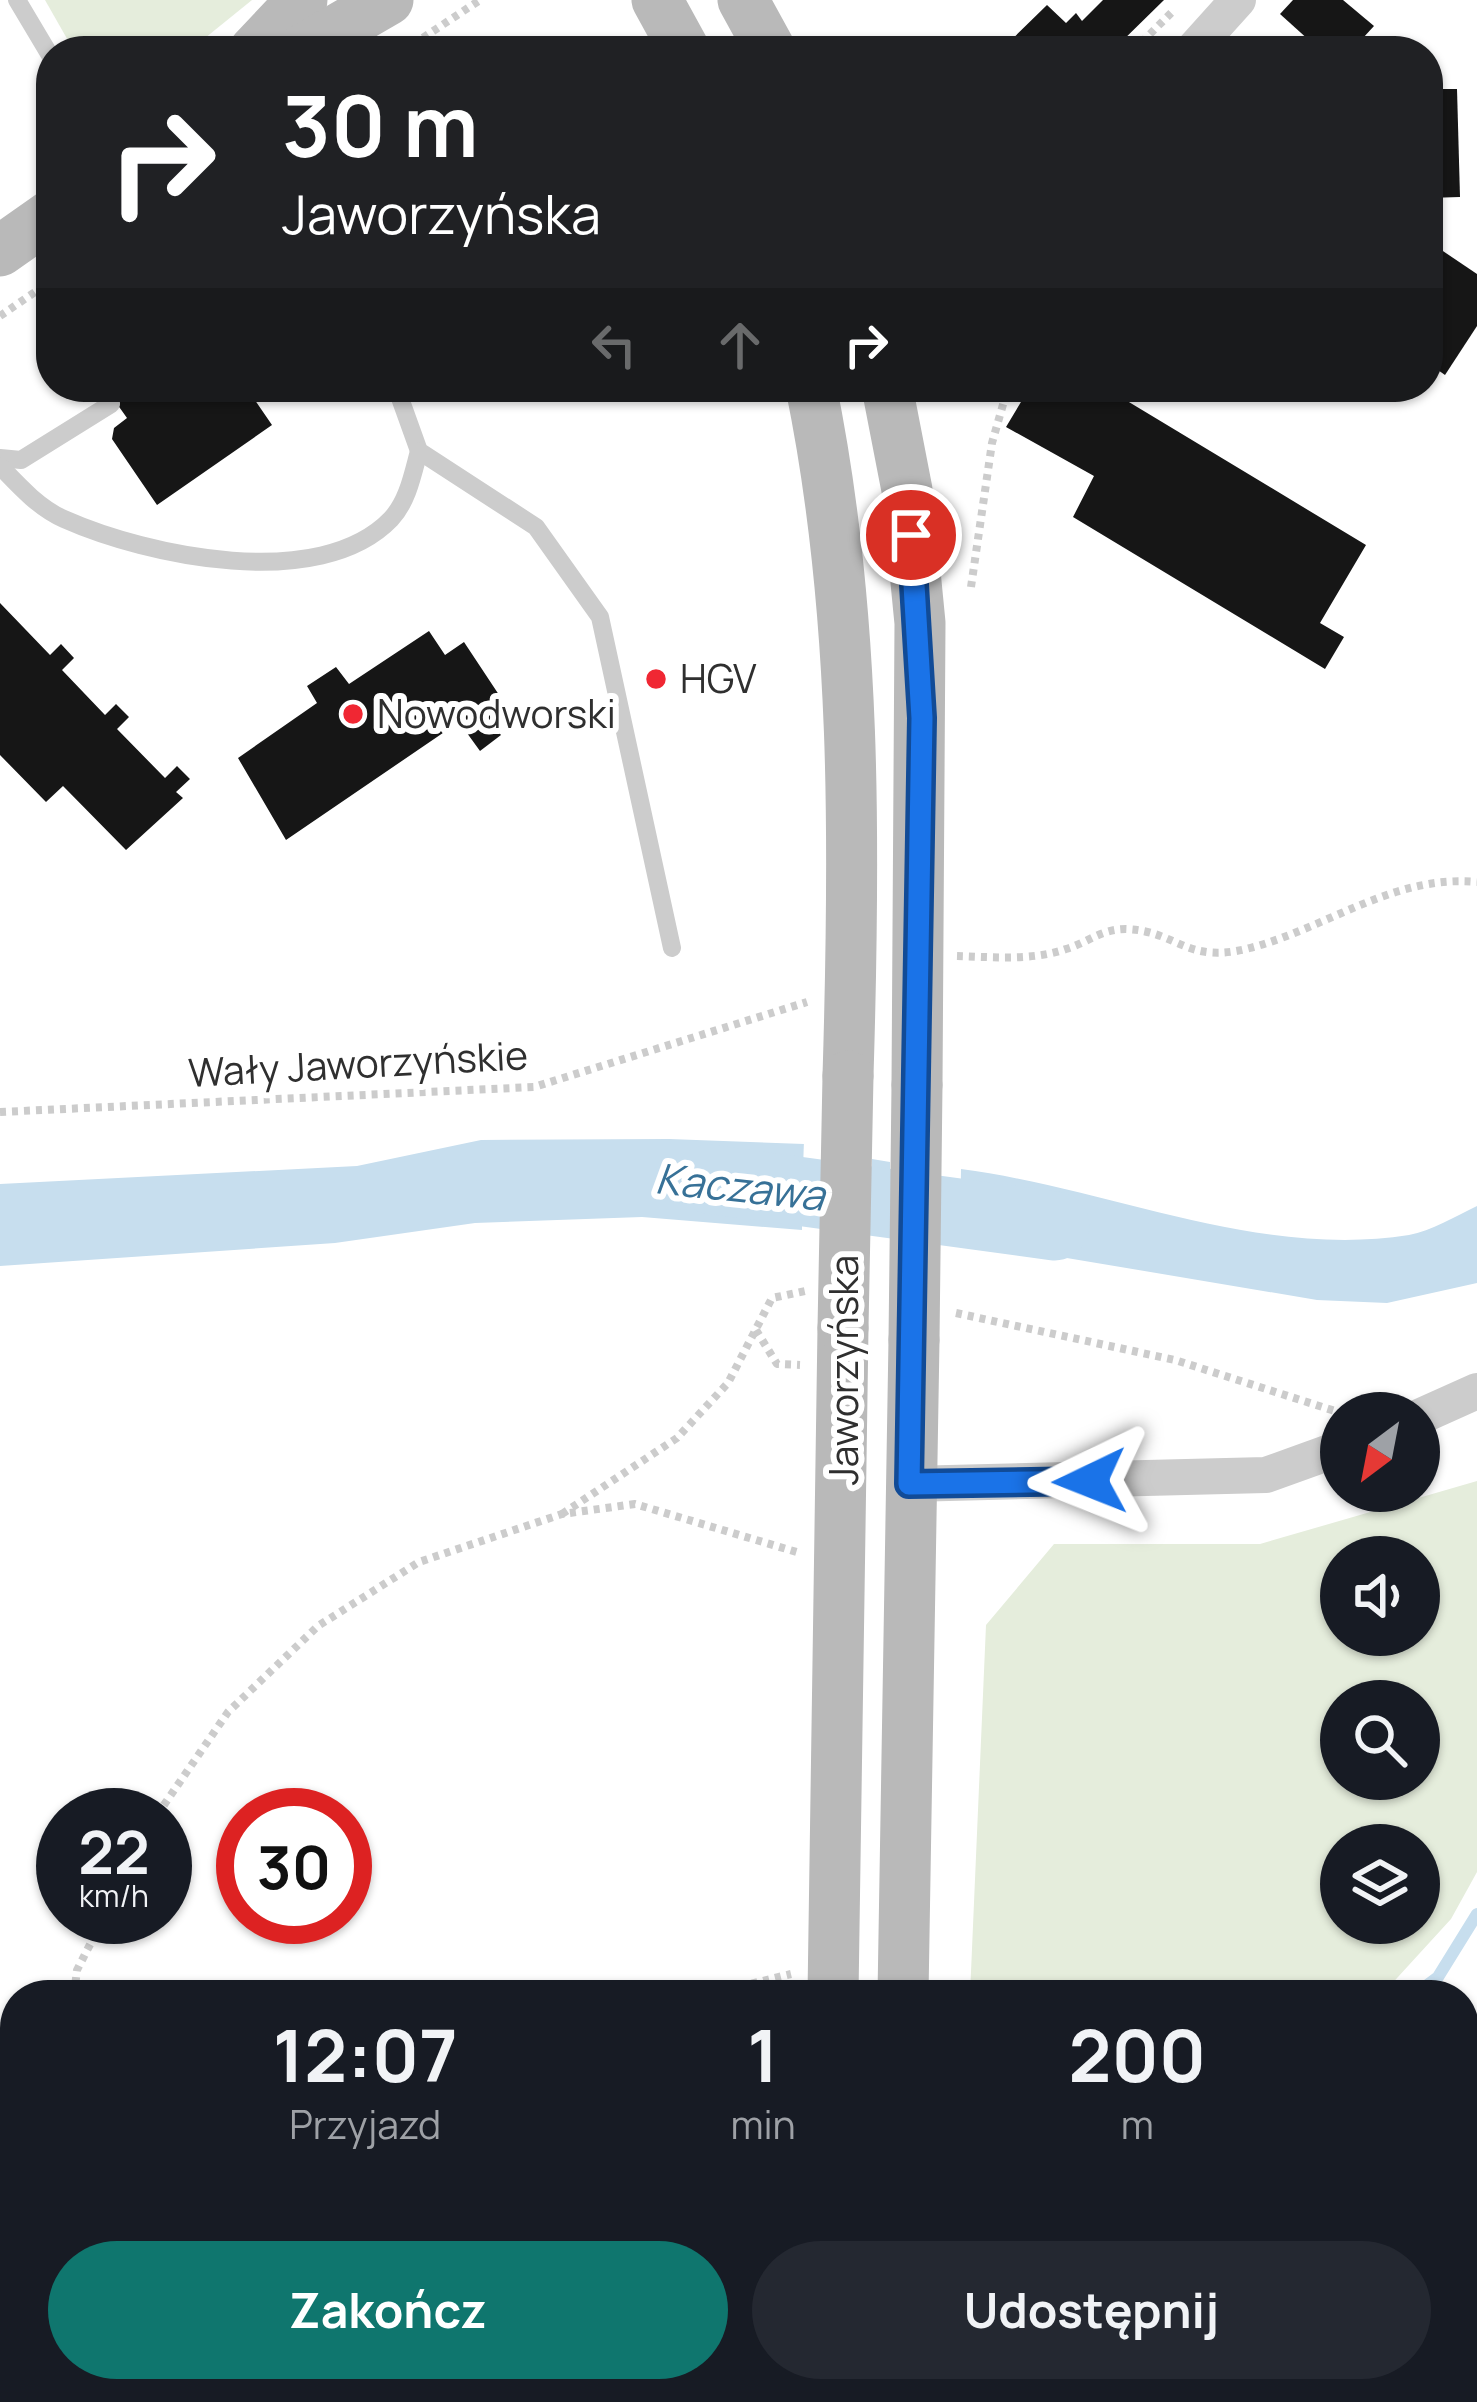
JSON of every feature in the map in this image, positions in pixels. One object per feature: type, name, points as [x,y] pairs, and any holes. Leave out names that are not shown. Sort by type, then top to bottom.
[{"type":"main road","points":[[268,36],[302,0]]},
{"type":"main road","points":[[326,36],[388,0]]},
{"type":"main road","points":[[657,0],[677,36]]},
{"type":"main road","points":[[743,0],[763,36]]},
{"type":"main road","points":[[0,250],[36,225]]},
{"type":"main road","name":"Jaworzyńska","points":[[813,1980],[843,1555],[850,1000],[844,635],[832,490],[814,402]]},
{"type":"main road","name":"Jaworzyńska","points":[[890,402],[907,490],[920,623],[903,1980]]},
{"type":"street","points":[[1205,36],[1234,1]]},
{"type":"street","points":[[1440,1408],[1477,1391]]},
{"type":"street","points":[[909,1484],[1266,1475],[1320,1456]]},
{"type":"lane","points":[[17,0],[38,36]]},
{"type":"lane","points":[[0,462],[61,518],[252,566],[350,547],[391,519],[406,494],[419,451],[401,402]]},
{"type":"lane","points":[[0,462],[21,460],[111,404]]},
{"type":"lane","points":[[419,451],[536,527],[600,617],[672,948]]},
{"type":"path","points":[[426,36],[480,0]]},
{"type":"path","points":[[1148,36],[1183,0]]},
{"type":"path","points":[[0,316],[36,291]]},
{"type":"path","points":[[971,587],[992,443],[1004,402]]},
{"type":"path","points":[[919,955],[1022,957],[1067,949],[1102,931],[1129,929],[1160,935],[1196,954],[1245,950],[1406,886],[1477,882]]},
{"type":"path","name":"Wały Jaworzyńskie","points":[[0,1112],[534,1087],[702,1039],[789,1005],[850,1000]]},
{"type":"path","points":[[562,1514],[677,1438],[728,1383],[772,1298]]},
{"type":"path","points":[[977,1316],[1175,1360],[1320,1405]]},
{"type":"path","points":[[755,1328],[777,1364],[808,1366]]},
{"type":"path","points":[[176,1788],[228,1712],[318,1626],[419,1562],[562,1514],[635,1504],[789,1552],[843,1555]]},
{"type":"path","points":[[76,1980],[90,1944]]},
{"type":"green space","points":[[45,0],[252,0],[208,36],[65,36]]},
{"type":"green space","points":[[1477,1481],[1477,1872],[1451,1919],[1440,1931],[1440,1824],[1320,1824],[1320,1944],[1428,1944],[1395,1980],[971,1980],[986,1625],[1054,1544],[1260,1544],[1370,1512],[1440,1512],[1440,1492]]},
{"type":"water","points":[[481,1140],[804,1144],[802,1230],[642,1217],[475,1223],[335,1243],[0,1266],[0,1184],[357,1166]]},
{"type":"water","points":[[872,1159],[890,1162],[890,1227],[870,1224]]},
{"type":"water","points":[[961,1169],[1240,1230],[1296,1237],[1352,1240],[1409,1235],[1477,1206],[1477,1283],[1387,1303],[1317,1300],[960,1240]]},
{"type":"pier","points":[[804,1138],[810,1144],[808,1230],[802,1236]]},
{"type":"building","points":[[1103,0],[1164,0],[1127,36],[1015,36],[1047,5],[1066,23],[1076,13],[1082,21]]},
{"type":"building","points":[[1293,0],[1343,0],[1374,26],[1365,36],[1304,36],[1280,14]]},
{"type":"building","points":[[1443,89],[1457,89],[1460,197],[1443,198]]},
{"type":"building","points":[[1443,251],[1477,274],[1477,326],[1445,375]]},
{"type":"building","points":[[116,402],[256,402],[272,425],[157,505],[112,439],[114,428],[127,418]]},
{"type":"building","points":[[1021,402],[1129,402],[1366,545],[1320,623],[1344,637],[1325,669],[1073,517],[1094,476],[1006,427]]},
{"type":"building","points":[[0,603],[50,655],[61,644],[74,658],[62,670],[105,715],[116,704],[129,717],[117,729],[165,778],[177,766],[190,779],[176,792],[183,798],[126,850],[63,786],[46,802],[0,755]]},
{"type":"building","points":[[429,631],[445,655],[464,642],[513,716],[496,729],[501,735],[480,751],[459,722],[286,840],[238,758],[317,703],[307,686],[336,667],[349,684]]},
{"type":"waterway","name":"Kaczawa","points":[[709,1179],[1055,1226]]},
{"type":"waterway","points":[[1434,1980],[1477,1914]]},
{"type":"place","name":"HGV","points":[[656,679]]},
{"type":"place","name":"Nowodworski","points":[[353,714]]},
{"type":"route","points":[[911,535],[920,623],[922,718],[909,1484],[1090,1481]]}]
